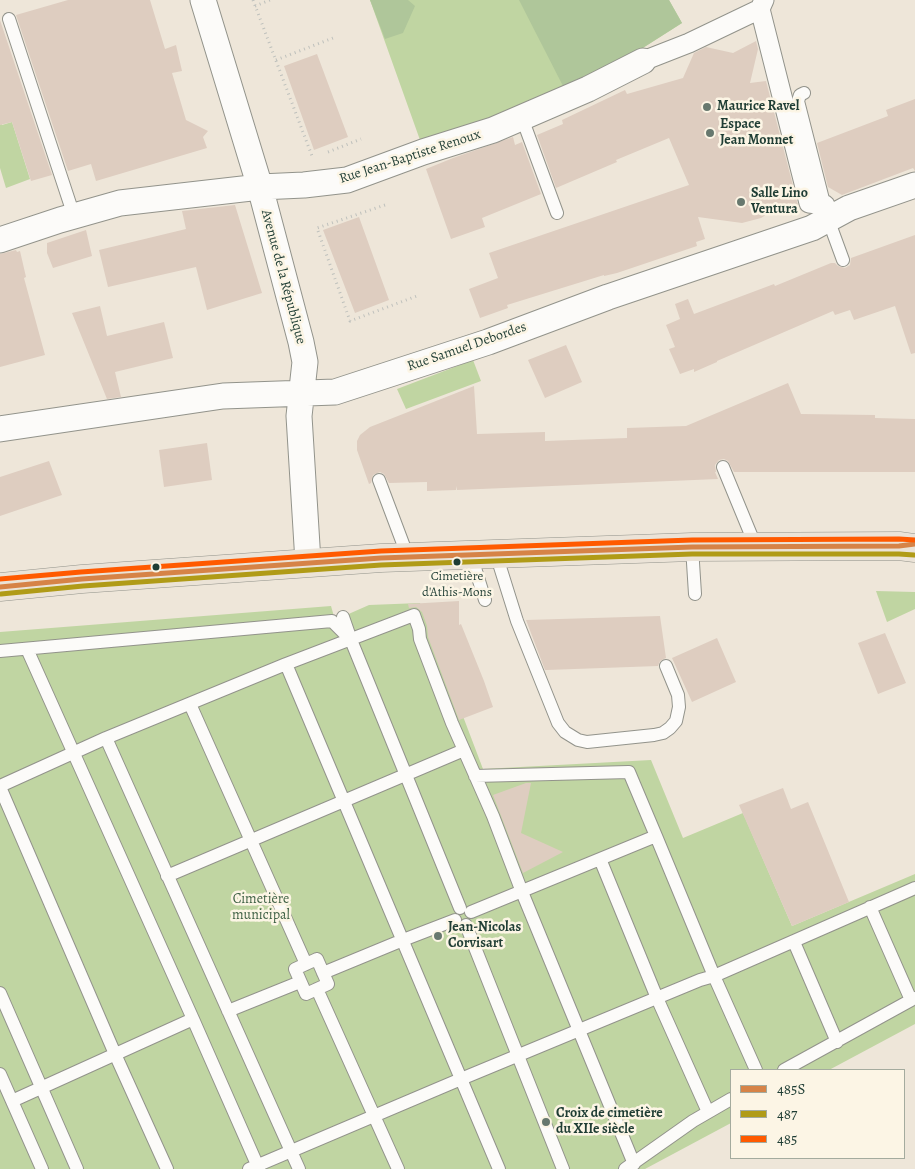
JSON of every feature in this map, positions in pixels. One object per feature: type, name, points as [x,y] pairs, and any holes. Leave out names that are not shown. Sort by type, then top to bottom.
[{"type":"main road","points":[[0,587],[308,562],[408,557],[756,546],[910,546]]},
{"type":"street","name":"Avenue de la République","points":[[203,0],[260,187],[305,362],[299,416],[308,562]]},
{"type":"street","name":"Rue Jean-Baptiste Renoux","points":[[0,240],[120,203],[260,187],[304,185],[347,180],[423,152],[493,130],[522,118],[588,89],[643,61],[689,43],[762,4]]},
{"type":"street","points":[[762,4],[809,203],[826,212]]},
{"type":"street","name":"Rue Samuel Debordes","points":[[0,430],[223,396],[335,392],[488,342],[608,297],[812,228],[826,212],[849,208],[915,185]]},
{"type":"lane","points":[[9,19],[74,216]]},
{"type":"lane","points":[[804,93],[798,101],[826,212],[843,260]]},
{"type":"lane","points":[[522,118],[556,213]]},
{"type":"lane","points":[[723,467],[756,546]]},
{"type":"lane","points":[[379,480],[408,557]]},
{"type":"lane","points":[[692,548],[695,594]]},
{"type":"lane","points":[[484,554],[485,600]]},
{"type":"lane","points":[[484,554],[517,621],[558,723],[565,732],[578,740],[587,742],[663,733],[676,720],[679,707],[678,695],[666,666]]},
{"type":"lane","points":[[167,1169],[115,1054],[0,787],[106,738],[286,664],[414,615],[420,639],[578,1030],[629,1166],[675,1133],[730,1100]]},
{"type":"lane","points":[[343,617],[564,1169]]},
{"type":"lane","points":[[0,651],[332,621],[351,640]]},
{"type":"lane","points":[[28,649],[193,1019],[255,1168],[374,1115],[700,980],[714,976],[915,888]]},
{"type":"lane","points":[[286,664],[499,1169]]},
{"type":"lane","points":[[190,704],[306,964]]},
{"type":"lane","points":[[106,738],[299,1169]]},
{"type":"lane","points":[[167,876],[464,750]]},
{"type":"lane","points":[[475,776],[629,772],[714,976],[756,1069]]},
{"type":"lane","points":[[323,973],[656,836]]},
{"type":"lane","points":[[600,859],[657,998],[708,1112]]},
{"type":"lane","points":[[786,1069],[913,999],[870,907]]},
{"type":"lane","points":[[794,942],[837,1042]]},
{"type":"lane","points":[[317,959],[323,973],[328,984],[306,994],[295,969],[317,959]]},
{"type":"lane","points":[[228,1011],[300,982]]},
{"type":"lane","points":[[317,989],[398,1169]]},
{"type":"lane","points":[[0,994],[78,1169]]},
{"type":"lane","points":[[12,1101],[193,1019]]},
{"type":"lane","points":[[0,1074],[42,1169]]},
{"type":"path","points":[[253,0],[313,158],[361,140]]},
{"type":"path","points":[[255,6],[270,0]]},
{"type":"path","points":[[276,60],[333,38]]},
{"type":"path","points":[[386,205],[317,228],[350,320],[417,296]]},
{"type":"green space","points":[[370,0],[669,0],[682,23],[638,51],[490,120],[420,140]]},
{"type":"green space","points":[[370,0],[408,0],[415,6],[403,33],[385,39]]},
{"type":"green space","points":[[519,0],[669,0],[682,23],[638,51],[563,86]]},
{"type":"green space","points":[[0,121],[2,125],[12,122],[30,179],[6,188],[0,168]]},
{"type":"green space","points":[[473,360],[481,381],[406,409],[397,389]]},
{"type":"green space","points":[[876,591],[915,592],[915,609],[887,622]]},
{"type":"green space","name":"Cimetière municipal","points":[[420,603],[483,769],[651,760],[683,838],[743,813],[792,926],[915,874],[915,1024],[831,1069],[730,1069],[730,1124],[645,1169],[0,1169],[0,632],[331,606],[335,620],[369,605]]},
{"type":"building","points":[[68,0],[150,0],[165,49],[176,45],[182,71],[172,73],[186,120],[208,131],[203,137],[207,148],[96,181],[91,164],[68,171],[16,15]]},
{"type":"building","points":[[0,20],[52,175],[31,181],[12,122],[0,125]]},
{"type":"building","points":[[756,41],[758,49],[750,83],[766,81],[797,207],[780,206],[761,218],[742,223],[698,217],[705,239],[696,242],[697,246],[617,273],[604,275],[507,305],[508,308],[480,318],[469,289],[498,278],[489,253],[689,185],[669,138],[556,188],[537,135],[563,124],[562,120],[625,90],[627,94],[683,78],[694,53],[706,47],[733,53]]},
{"type":"building","points":[[317,54],[348,137],[314,150],[284,66]]},
{"type":"building","points":[[915,99],[915,171],[913,168],[842,195],[828,187],[817,143],[888,116],[886,110]]},
{"type":"building","points":[[513,137],[515,145],[522,142],[541,194],[482,218],[485,227],[451,239],[426,169]]},
{"type":"building","points":[[235,205],[262,293],[207,310],[196,267],[108,287],[99,250],[186,229],[182,211]]},
{"type":"building","points":[[359,217],[389,300],[355,313],[323,230]]},
{"type":"building","points":[[86,230],[92,256],[53,268],[47,253],[47,243]]},
{"type":"building","points":[[915,235],[915,353],[911,354],[895,306],[854,320],[850,310],[835,315],[833,311],[694,372],[694,369],[680,374],[669,349],[675,347],[666,325],[680,319],[675,304],[688,299],[694,314],[774,284],[775,286],[831,263],[845,268],[850,265],[851,258]]},
{"type":"building","points":[[16,250],[17,252],[20,251],[26,277],[24,278],[45,355],[0,367],[0,254]]},
{"type":"building","points":[[100,306],[107,336],[164,322],[173,358],[115,372],[121,397],[107,399],[72,313]]},
{"type":"building","points":[[566,345],[582,382],[545,398],[528,360]]},
{"type":"building","points":[[788,383],[801,414],[875,415],[875,418],[915,419],[915,472],[734,472],[728,461],[724,459],[719,460],[715,465],[718,479],[457,490],[456,486],[456,490],[427,491],[427,482],[389,483],[384,474],[380,472],[373,475],[369,484],[357,450],[357,441],[360,435],[370,427],[474,386],[477,434],[545,432],[545,441],[627,438],[627,428],[686,426]]},
{"type":"building","points":[[207,443],[212,480],[164,487],[159,450]]},
{"type":"building","points":[[49,461],[62,495],[0,516],[0,477]]},
{"type":"building","points":[[459,601],[459,625],[461,624],[493,707],[459,720],[428,637],[427,626],[422,612],[416,607],[409,608],[408,604]]},
{"type":"building","points":[[660,616],[666,658],[660,661],[658,666],[547,670],[545,670],[526,620]]},
{"type":"building","points":[[885,633],[906,683],[878,694],[858,643]]},
{"type":"building","points":[[717,638],[736,682],[692,702],[672,658]]},
{"type":"building","points":[[526,783],[531,783],[521,833],[563,852],[523,873],[493,795]]},
{"type":"building","points":[[783,788],[791,809],[808,802],[849,902],[792,926],[739,805]]},
{"type":"transit line","name":"485","points":[[0,579],[381,551],[692,540],[915,540]]},
{"type":"transit line","name":"485S","points":[[0,587],[82,579],[381,558],[692,547],[899,546],[915,544]]},
{"type":"transit line","name":"487","points":[[1,594],[83,586],[381,565],[692,554],[914,555]]},
{"type":"place","name":"Maurice Ravel","points":[[707,107]]},
{"type":"place","name":"Espace Jean Monnet","points":[[710,133]]},
{"type":"place","name":"Salle Lino Ventura","points":[[741,202]]},
{"type":"place","name":"Cimetière d'Athis-Mons","points":[[457,562]]},
{"type":"place","name":"Jean-Nicolas Corvisart","points":[[438,936]]},
{"type":"place","name":"Croix de cimetière du XIIe siècle","points":[[546,1122]]}]
